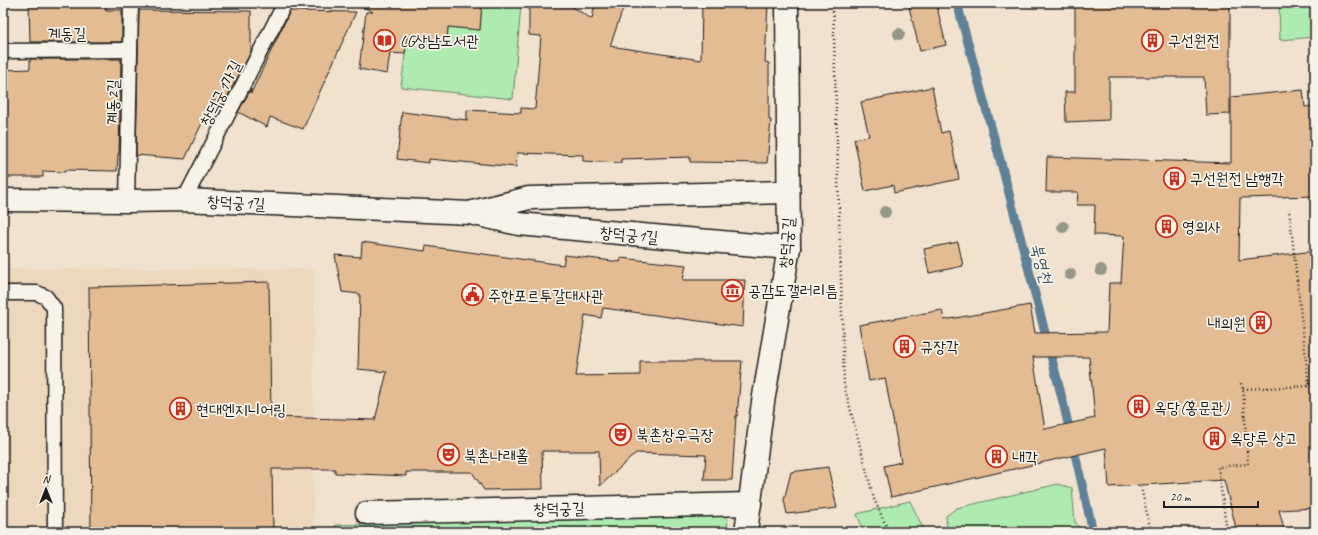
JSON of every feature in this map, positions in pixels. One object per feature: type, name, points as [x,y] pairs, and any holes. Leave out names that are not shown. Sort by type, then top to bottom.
[{"type":"street","name":"창덕궁길","points":[[746,532],[763,402],[789,248],[787,3]]},
{"type":"street","name":"창덕궁1길","points":[[470,213],[529,198],[788,192]]},
{"type":"street","name":"창덕궁1길","points":[[3,200],[184,200],[470,213],[519,224],[789,248]]},
{"type":"street","name":"창덕궁길","points":[[367,513],[750,504]]},
{"type":"lane","name":"계동2길","points":[[127,201],[131,3]]},
{"type":"lane","name":"창덕궁1가길","points":[[184,200],[286,3]]},
{"type":"lane","name":"계동길","points":[[3,51],[130,50]]},
{"type":"lane","points":[[3,293],[37,293],[46,298],[54,308],[55,532]]},
{"type":"path","points":[[833,3],[844,385],[874,499],[889,532]]},
{"type":"path","points":[[1243,389],[1309,386],[1289,209]]},
{"type":"path","points":[[1227,532],[1218,467],[1248,464],[1243,389],[1240,381]]},
{"type":"path","points":[[1141,487],[1151,532]]},
{"type":"shaded area","points":[[3,269],[314,269],[313,532],[3,532]]},
{"type":"green space","points":[[482,3],[521,4],[513,99],[401,87],[407,38],[446,42],[448,27],[480,30]]},
{"type":"green space","points":[[1279,3],[1315,3],[1315,37],[1280,40]]},
{"type":"green space","points":[[1058,484],[1072,488],[1075,522],[1083,532],[947,532],[946,516],[957,508]]},
{"type":"green space","points":[[910,501],[925,532],[864,532],[857,514]]},
{"type":"green space","points":[[727,516],[728,532],[335,532],[335,525]]},
{"type":"building","points":[[29,3],[106,3],[106,10],[122,10],[122,42],[30,42]]},
{"type":"building","name":"LG상남도서관","points":[[356,3],[482,3],[480,30],[448,27],[447,42],[407,38],[405,54],[390,53],[387,74],[359,69],[366,12],[373,12]]},
{"type":"building","points":[[529,3],[566,3],[592,19],[595,3],[625,3],[610,46],[701,60],[702,3],[768,3],[765,62],[769,63],[769,120],[771,120],[767,163],[690,162],[690,157],[621,159],[621,163],[583,161],[583,155],[517,153],[516,167],[429,159],[429,163],[397,159],[402,112],[467,120],[467,110],[521,113],[521,108],[535,109],[541,36],[529,35]]},
{"type":"building","points":[[908,3],[936,3],[946,45],[920,51]]},
{"type":"building","name":"구선원전","points":[[1075,3],[1230,3],[1230,114],[1206,115],[1204,77],[1109,77],[1109,120],[1066,122],[1065,92],[1075,92]]},
{"type":"building","points":[[139,10],[251,11],[251,52],[223,105],[213,100],[185,159],[136,155]]},
{"type":"building","points":[[290,11],[356,12],[303,129],[270,117],[267,127],[238,112],[251,89],[251,93]]},
{"type":"building","points":[[30,59],[121,59],[119,154],[117,171],[43,171],[43,177],[3,177],[3,70],[30,69]]},
{"type":"building","points":[[932,87],[941,133],[949,131],[959,179],[894,193],[893,185],[865,191],[854,139],[869,136],[861,102]]},
{"type":"building","points":[[1303,90],[1305,107],[1315,106],[1315,196],[1240,198],[1239,260],[1315,251],[1315,508],[1279,510],[1285,532],[1237,532],[1224,480],[1109,487],[1106,448],[891,497],[884,466],[901,462],[885,378],[869,381],[859,325],[942,310],[944,320],[1030,305],[1035,333],[1107,332],[1109,283],[1121,283],[1124,236],[1094,235],[1095,205],[1077,205],[1078,192],[1046,192],[1047,157],[1231,163],[1231,97]],"holes":[[[1033,357],[1089,357],[1095,418],[1045,429]]]},
{"type":"building","points":[[362,242],[425,251],[426,246],[563,265],[565,255],[620,262],[621,258],[686,265],[683,280],[745,280],[743,327],[603,308],[601,318],[585,315],[576,376],[640,375],[640,361],[742,361],[736,416],[732,480],[704,480],[706,455],[636,453],[600,486],[599,451],[542,451],[543,489],[484,490],[472,472],[406,472],[406,476],[335,473],[335,469],[272,469],[273,532],[91,532],[89,287],[269,282],[271,417],[375,420],[387,372],[358,369],[360,294],[342,292],[335,255],[361,257]]},
{"type":"building","points":[[958,242],[963,266],[929,273],[924,249]]},
{"type":"building","points":[[828,467],[837,508],[787,514],[784,500],[791,472]]},
{"type":"waterway","name":"북영천","points":[[957,3],[1004,174],[1063,402],[1093,532]]},
{"type":"place","name":"LG상남도서관","points":[[385,40]]},
{"type":"place","name":"구선원전","points":[[1152,40]]},
{"type":"place","name":"구선원전 남행각","points":[[1175,178]]},
{"type":"place","name":"영의사","points":[[1167,226]]},
{"type":"place","name":"공감도갤러리틈","points":[[733,290]]},
{"type":"place","name":"주한포르투갈대사관","points":[[472,295]]},
{"type":"place","name":"내의원","points":[[1261,323]]},
{"type":"place","name":"규장각","points":[[905,346]]},
{"type":"place","name":"옥당(홍문관)","points":[[1138,407]]},
{"type":"place","name":"현대엔지니어링","points":[[181,409]]},
{"type":"place","name":"북촌창우극장","points":[[620,434]]},
{"type":"place","name":"옥당루 상고","points":[[1214,438]]},
{"type":"place","name":"북촌나래홀","points":[[449,455]]},
{"type":"place","name":"내각","points":[[996,457]]}]
